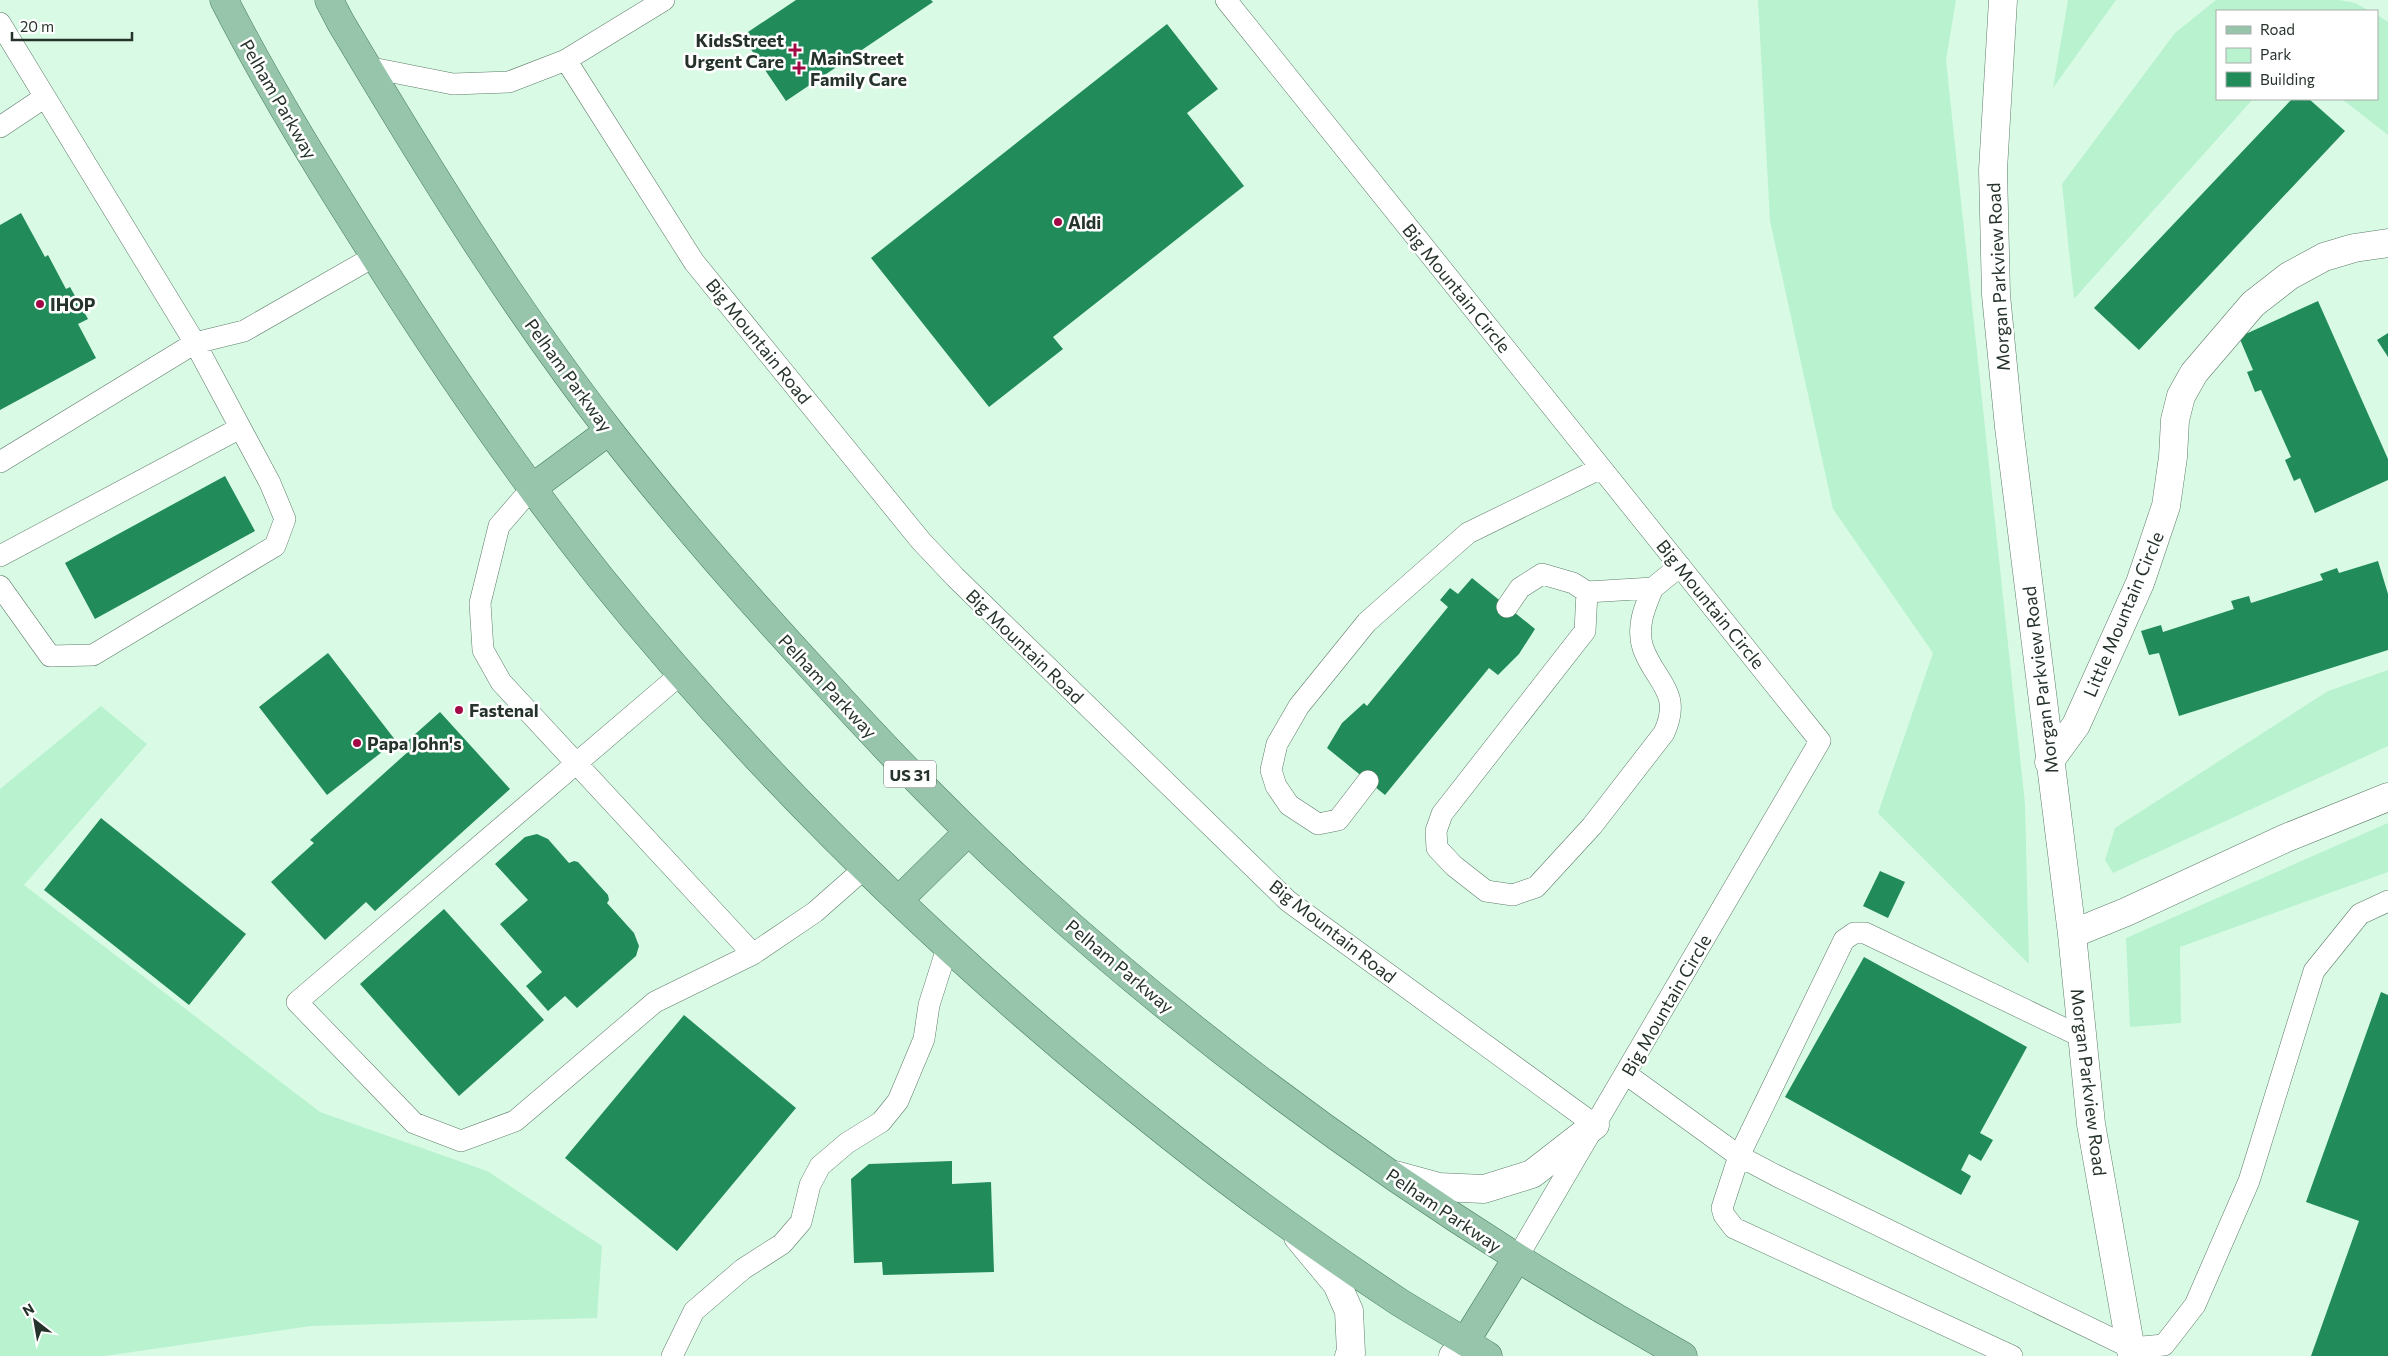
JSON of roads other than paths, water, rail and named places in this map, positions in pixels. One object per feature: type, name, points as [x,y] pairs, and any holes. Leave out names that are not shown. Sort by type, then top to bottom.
[{"type":"main road","name":"Pelham Parkway","points":[[224,0],[310,155],[427,339],[532,488],[600,576],[682,674],[793,796],[899,900],[1064,1050],[1172,1138],[1287,1225],[1400,1302],[1459,1349],[1488,1356]]},
{"type":"main road","name":"Pelham Parkway","points":[[330,0],[422,160],[480,251],[609,431],[691,532],[777,630],[886,749],[968,832],[1036,895],[1144,988],[1261,1080],[1386,1172],[1517,1258],[1683,1356]]},
{"type":"main road","points":[[532,488],[609,431]]},
{"type":"main road","points":[[899,900],[968,832]]},
{"type":"main road","points":[[1459,1349],[1517,1258]]},
{"type":"street","name":"Morgan Parkview Road","points":[[2003,0],[1992,170],[1996,295],[2009,427],[2072,934],[2091,1124],[2132,1352]]},
{"type":"street","name":"Little Mountain Circle","points":[[2050,762],[2076,725],[2140,583],[2166,506],[2174,457],[2175,420],[2181,396],[2194,373],[2253,304],[2290,276],[2324,257],[2354,248],[2388,243]]},
{"type":"street","points":[[2072,934],[2126,912],[2286,838],[2388,797]]},
{"type":"street","points":[[1386,1172],[1439,1187],[1484,1189],[1532,1174],[1595,1124]]},
{"type":"street","points":[[1287,1225],[1337,1284],[1349,1311],[1351,1353],[1349,1356]]},
{"type":"lane","points":[[367,67],[453,84],[509,82],[566,60],[664,0]]},
{"type":"lane","name":"Big Mountain Circle","points":[[1226,0],[1820,741],[1517,1258]]},
{"type":"lane","points":[[0,23],[195,344],[270,483],[285,519],[275,546],[93,655],[50,656],[0,586]]},
{"type":"lane","name":"Big Mountain Road","points":[[566,60],[694,262],[921,542],[1288,901],[1595,1124]]},
{"type":"lane","points":[[0,127],[45,97]]},
{"type":"lane","points":[[0,462],[195,344],[244,331],[375,256]]},
{"type":"lane","points":[[0,556],[240,428]]},
{"type":"lane","points":[[1368,781],[1338,820],[1318,824],[1289,805],[1276,786],[1271,770],[1277,744],[1299,706],[1367,622],[1468,532],[1601,468]]},
{"type":"lane","points":[[532,488],[498,526],[480,602],[483,650],[501,682],[753,954]]},
{"type":"lane","points":[[1587,592],[1585,631],[1442,814],[1436,831],[1437,848],[1454,866],[1486,891],[1512,895],[1536,887],[1592,826],[1664,732],[1671,718],[1671,700],[1642,647],[1641,618],[1652,588],[1680,566]]},
{"type":"lane","points":[[1507,607],[1520,588],[1542,574],[1573,584],[1587,592],[1652,588]]},
{"type":"lane","points":[[682,674],[297,1002],[414,1123],[461,1141],[515,1121],[655,1002],[753,954],[815,912],[866,867]]},
{"type":"lane","points":[[1626,1074],[1739,1156],[1777,1176],[2132,1352],[2164,1345],[2195,1306],[2249,1180],[2314,971],[2360,914],[2388,901]]},
{"type":"lane","points":[[2012,1356],[1734,1228],[1724,1215],[1722,1208],[1739,1156],[1844,940],[1854,932],[1865,933],[2082,1037]]},
{"type":"lane","points":[[672,1356],[694,1311],[743,1269],[782,1244],[801,1222],[810,1185],[820,1166],[848,1143],[881,1122],[898,1101],[924,1039],[929,1006],[948,945]]},
{"type":"place","name":"KidsStreet Urgent Care","points":[[795,50]]},
{"type":"place","name":"MainStreet Family Care","points":[[799,68]]},
{"type":"place","name":"Aldi","points":[[1058,222]]},
{"type":"place","name":"IHOP","points":[[40,304]]},
{"type":"place","name":"Fastenal","points":[[459,710]]},
{"type":"place","name":"Papa John's","points":[[357,743]]}]
